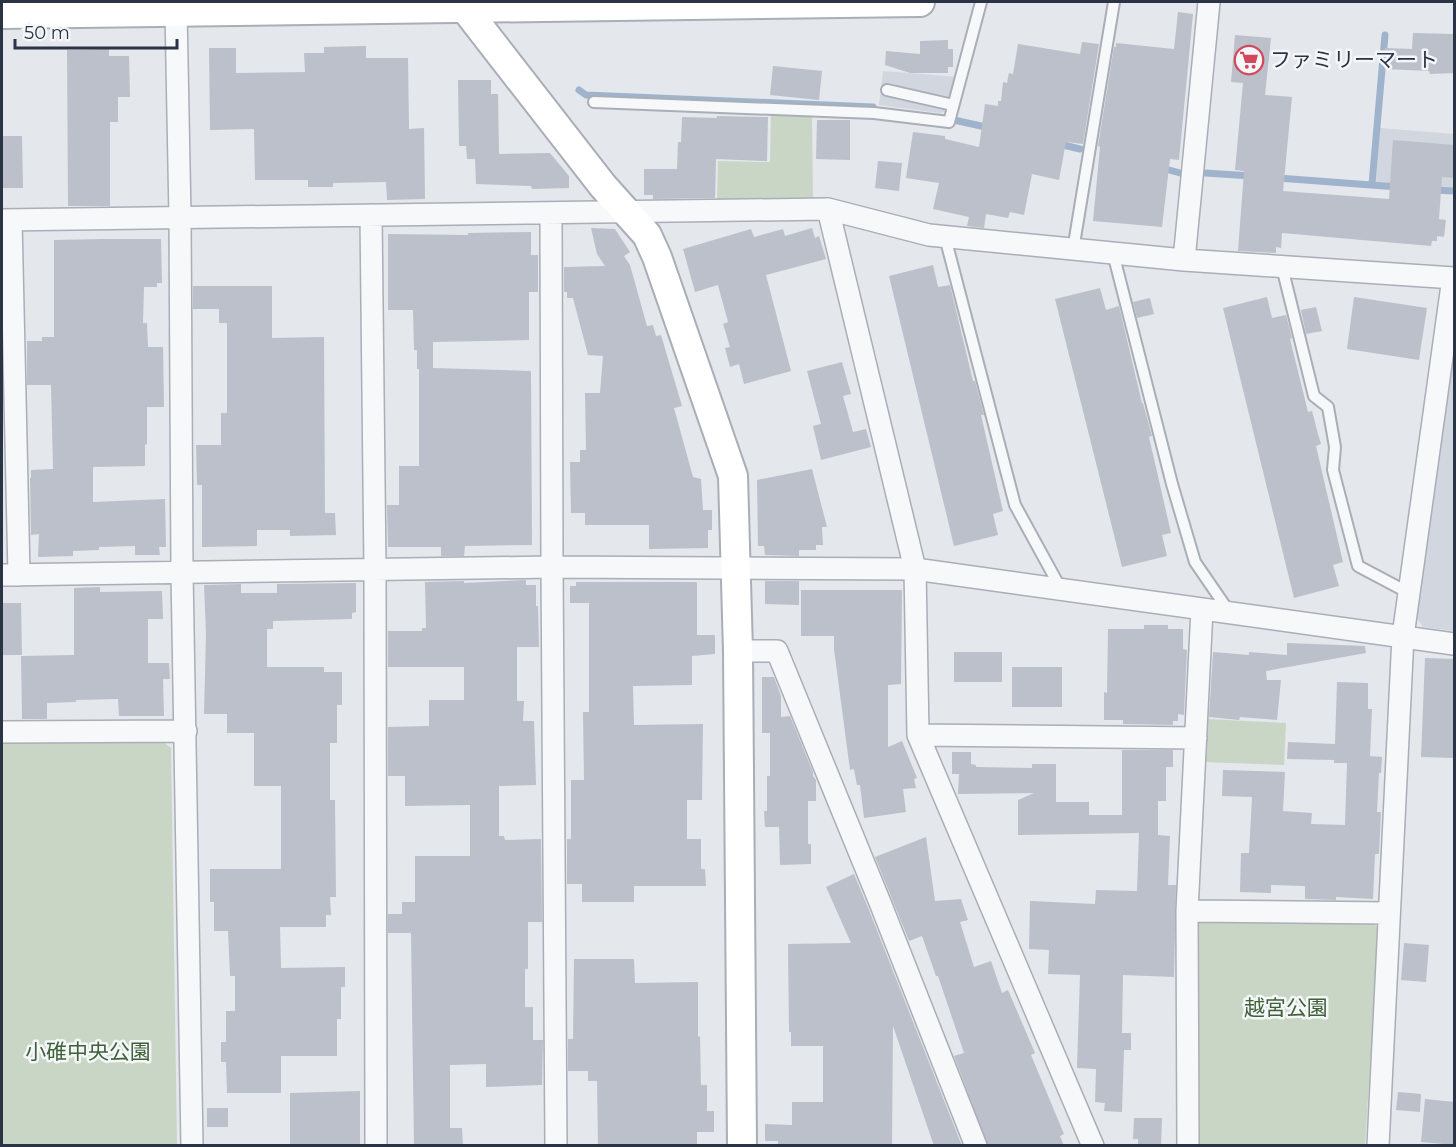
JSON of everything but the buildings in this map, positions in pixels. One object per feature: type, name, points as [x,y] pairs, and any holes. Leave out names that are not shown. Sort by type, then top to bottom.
[{"type":"street","points":[[2,14],[463,4],[920,2]]},
{"type":"street","points":[[1184,260],[1209,2]]},
{"type":"street","points":[[463,4],[603,186],[647,235],[657,257],[733,476],[738,651],[742,1146]]},
{"type":"street","points":[[176,11],[182,572],[192,1146]]},
{"type":"street","points":[[828,209],[915,568],[918,735],[1093,1146]]},
{"type":"street","points":[[1378,1146],[1403,636],[1454,278],[1184,260],[945,237],[928,235],[828,209],[6,220],[10,575],[552,567],[915,568],[1403,636],[1455,644]]},
{"type":"street","points":[[551,213],[556,1146]]},
{"type":"street","points":[[371,215],[375,570],[376,1146]]},
{"type":"street","points":[[1188,1146],[1187,911],[1202,609]]},
{"type":"street","points":[[738,651],[777,651],[976,1146]]},
{"type":"street","points":[[2,732],[186,731]]},
{"type":"street","points":[[918,735],[1196,738]]},
{"type":"street","points":[[1187,911],[1389,914]]},
{"type":"lane","points":[[594,102],[874,113],[949,123],[981,2]]},
{"type":"lane","points":[[1073,250],[1114,2]]},
{"type":"lane","points":[[887,90],[953,105]]},
{"type":"lane","points":[[945,237],[1015,505],[1061,589]]},
{"type":"lane","points":[[1113,253],[1166,462],[1195,562],[1230,613]]},
{"type":"lane","points":[[1282,267],[1314,396],[1328,407],[1335,447],[1333,471],[1358,566],[1409,593]]},
{"type":"shaded area","points":[[883,71],[958,77],[948,111],[940,113],[879,105]]},
{"type":"shaded area","points":[[1380,128],[1454,134],[1454,188],[1376,182]]},
{"type":"shaded area","points":[[1454,327],[1454,631],[1423,627],[1414,614]]},
{"type":"green space","points":[[771,113],[812,115],[813,201],[717,202],[718,161],[770,162]]},
{"type":"green space","points":[[1207,719],[1286,723],[1284,765],[1204,762]]},
{"type":"green space","name":"小碓中央公園","points":[[2,742],[163,742],[171,748],[177,1145],[2,1145]]},
{"type":"green space","name":"越宮公園","points":[[1206,918],[1369,919],[1379,929],[1365,1145],[1199,1145],[1197,925]]},
{"type":"waterway","points":[[1372,184],[1385,35]]},
{"type":"waterway","points":[[579,90],[586,95],[873,107]]},
{"type":"waterway","points":[[954,120],[990,128]]},
{"type":"waterway","points":[[1059,144],[1080,149]]},
{"type":"waterway","points":[[1162,168],[1180,173]]},
{"type":"waterway","points":[[1205,173],[1252,176]]},
{"type":"waterway","points":[[1278,178],[1398,187]]},
{"type":"waterway","points":[[1433,190],[1454,191]]},
{"type":"place","name":"ファミリーマート","points":[[1249,60]]}]
